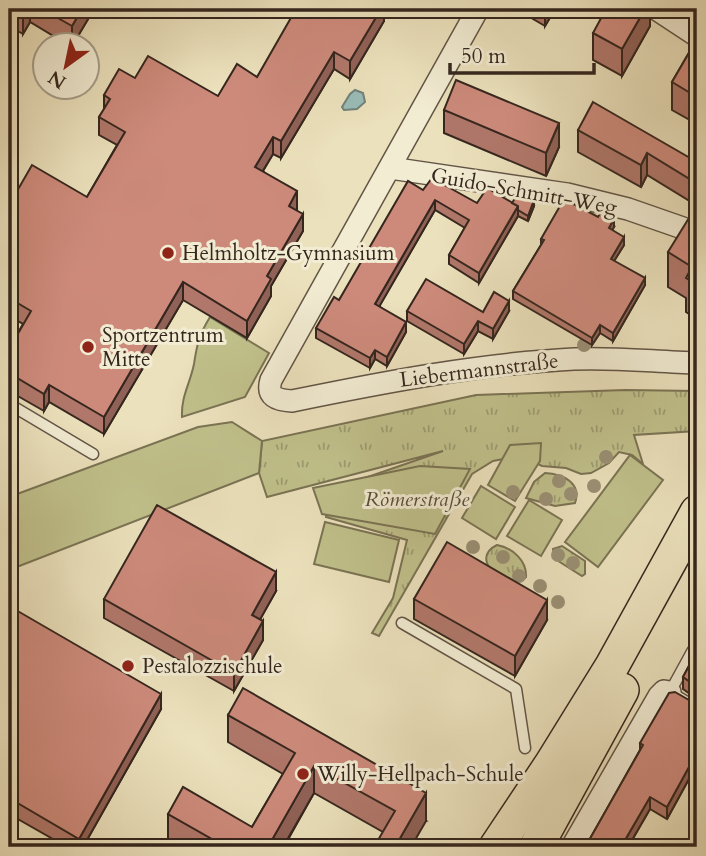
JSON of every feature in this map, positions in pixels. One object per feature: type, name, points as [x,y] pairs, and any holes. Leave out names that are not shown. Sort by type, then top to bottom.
[{"type":"main road","points":[[496,847],[612,666],[697,512]]},
{"type":"main road","points":[[552,840],[697,553]]},
{"type":"street","points":[[390,168],[478,9]]},
{"type":"street","points":[[656,9],[697,36]]},
{"type":"street","name":"Guido-Schmitt-Weg","points":[[390,168],[567,194],[628,209],[697,233]]},
{"type":"street","name":"Liebermannstraße","points":[[390,168],[271,380],[268,389],[277,400],[292,401],[398,380],[505,364],[576,359],[697,363]]},
{"type":"street","points":[[552,840],[659,696],[664,691],[670,692]]},
{"type":"lane","points":[[9,404],[93,454]]},
{"type":"lane","points":[[402,622],[516,689],[525,748]]},
{"type":"lane","points":[[697,649],[693,650],[670,692],[697,708]]},
{"type":"green space","points":[[210,317],[269,353],[245,397],[182,417],[197,345]]},
{"type":"green space","points":[[625,390],[697,391],[697,431],[634,435],[643,464],[632,455],[619,452],[609,463],[591,473],[581,474],[566,468],[542,466],[523,457],[514,457],[493,461],[472,474],[379,636],[372,633],[393,598],[407,540],[326,517],[330,490],[443,451],[267,497],[259,473],[262,441],[476,395]]},
{"type":"green space","points":[[232,422],[262,441],[259,473],[9,570],[9,497],[198,427]]},
{"type":"green space","points":[[541,443],[540,461],[515,501],[488,485],[510,445]]},
{"type":"green space","points":[[630,455],[663,480],[598,567],[565,542]]},
{"type":"green space","name":"Römerstraße","points":[[420,466],[470,469],[435,534],[322,514],[313,488]]},
{"type":"green space","points":[[545,473],[569,480],[576,490],[575,503],[555,506],[526,498],[534,482]]},
{"type":"green space","points":[[481,486],[515,507],[496,539],[462,518]]},
{"type":"green space","points":[[529,500],[562,520],[541,556],[507,536]]},
{"type":"green space","points":[[325,522],[399,540],[389,582],[314,564]]},
{"type":"green space","points":[[497,545],[518,556],[526,571],[526,577],[519,581],[510,581],[494,573],[486,559],[489,551]]},
{"type":"green space","points":[[562,546],[585,561],[585,574],[582,576],[555,559],[553,549]]},
{"type":"water","points":[[355,90],[363,93],[365,102],[357,109],[344,110],[342,107]]},
{"type":"building","points":[[42,9],[82,9],[72,26]]},
{"type":"building","points":[[296,9],[381,9],[350,61],[334,52],[281,141],[273,137],[255,167],[297,191],[289,206],[303,214],[267,276],[271,279],[247,321],[183,282],[104,417],[49,385],[44,394],[9,373],[9,349],[31,311],[9,298],[9,205],[32,165],[87,197],[125,132],[99,117],[110,99],[104,95],[119,69],[135,78],[148,56],[218,96],[237,64],[257,77]]},
{"type":"building","points":[[606,9],[645,9],[622,49],[593,33]]},
{"type":"building","points":[[697,39],[697,97],[672,82]]},
{"type":"building","points":[[456,80],[559,123],[546,153],[444,110]]},
{"type":"building","points":[[593,102],[697,162],[697,174],[693,181],[647,153],[641,165],[578,130]]},
{"type":"building","points":[[432,178],[477,203],[487,188],[518,206],[479,273],[449,255],[469,220],[435,200],[375,304],[406,322],[387,357],[375,350],[370,358],[316,328],[334,297],[339,300],[408,181],[423,190]]},
{"type":"building","points":[[517,195],[534,200],[528,216],[512,203]]},
{"type":"building","points":[[564,199],[598,217],[601,212],[614,219],[609,228],[624,237],[611,259],[645,278],[613,333],[600,325],[592,338],[513,291],[544,240],[541,239]]},
{"type":"building","points":[[692,213],[697,216],[697,285],[686,278],[692,267],[668,252]]},
{"type":"building","points":[[426,279],[483,312],[494,292],[509,301],[493,329],[478,321],[464,344],[407,311]]},
{"type":"building","points":[[157,505],[276,572],[252,615],[263,621],[234,673],[104,599]]},
{"type":"building","points":[[447,542],[547,600],[515,656],[414,599]]},
{"type":"building","points":[[9,606],[161,694],[79,839],[9,798]]},
{"type":"building","points":[[697,651],[697,687],[683,677]]},
{"type":"building","points":[[243,688],[426,793],[395,847],[374,847],[395,811],[314,766],[273,838],[289,847],[226,847],[168,814],[183,787],[252,827],[295,753],[228,715]]},
{"type":"building","points":[[675,692],[697,703],[697,769],[690,765],[667,807],[650,797],[621,847],[593,847],[587,844],[643,745],[640,743],[669,693]]},
{"type":"place","name":"Helmholtz-Gymnasium","points":[[168,253]]},
{"type":"place","name":"Sportzentrum Mitte","points":[[88,347]]},
{"type":"place","name":"Pestalozzischule","points":[[128,666]]},
{"type":"place","name":"Willy-Hellpach-Schule","points":[[303,774]]}]
